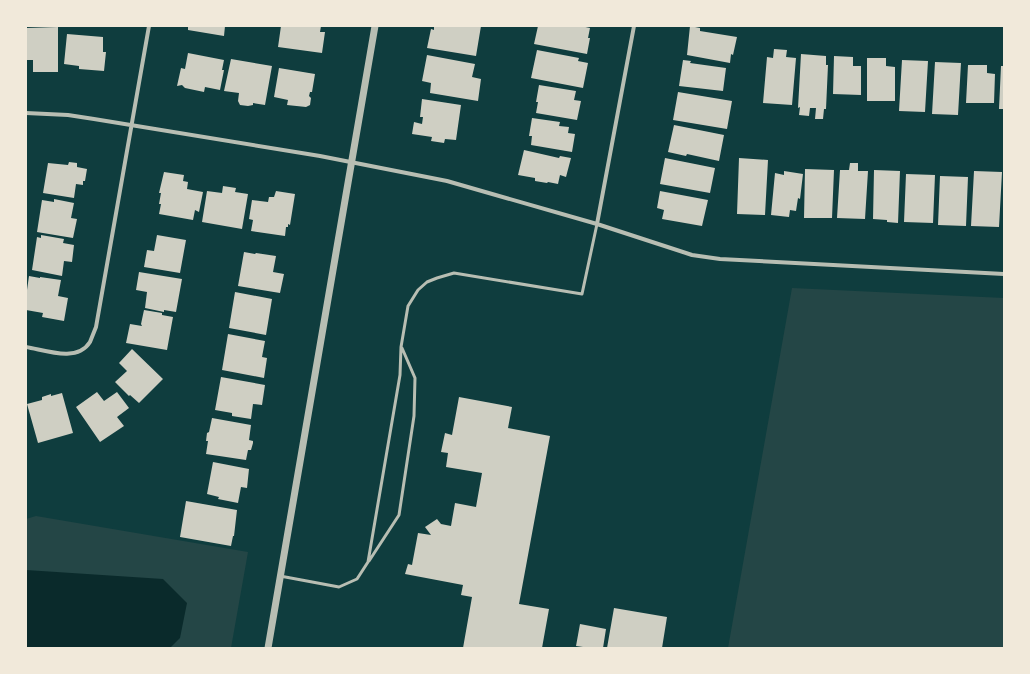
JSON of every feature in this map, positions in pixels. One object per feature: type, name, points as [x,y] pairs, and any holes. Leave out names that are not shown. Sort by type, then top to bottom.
[{"type":"street","points":[[26,347],[66,354],[80,351],[90,342],[96,327],[149,26]]},
{"type":"street","points":[[268,648],[376,26]]},
{"type":"street","points":[[597,224],[634,26]]},
{"type":"street","points":[[26,113],[68,115],[132,125],[352,162],[447,181],[597,224],[692,255],[720,259],[1004,274]]},
{"type":"lane","points":[[368,562],[400,375],[401,347],[408,306],[418,290],[426,282],[454,273],[582,294],[597,224]]},
{"type":"lane","points":[[280,576],[339,587],[357,580],[399,515],[414,416],[416,378],[401,347]]},
{"type":"shaded area","points":[[792,288],[1004,298],[1004,648],[728,648]]},
{"type":"shaded area","points":[[36,516],[248,552],[231,648],[26,648],[26,519]]},
{"type":"shaded area","points":[[26,570],[163,579],[187,603],[180,638],[170,648],[26,648]]},
{"type":"building","points":[[188,26],[225,26],[224,36],[188,30]]},
{"type":"building","points":[[281,26],[321,26],[320,32],[325,32],[322,53],[278,47]]},
{"type":"building","points":[[434,26],[481,26],[476,56],[427,48],[431,29],[434,30]]},
{"type":"building","points":[[538,26],[581,26],[590,28],[587,54],[534,44]]},
{"type":"building","points":[[690,26],[700,28],[700,31],[737,37],[733,55],[731,54],[730,63],[687,55]]},
{"type":"building","points":[[58,27],[58,72],[33,72],[33,60],[26,60],[26,28]]},
{"type":"building","points":[[67,34],[103,37],[103,52],[106,52],[104,71],[79,69],[79,66],[64,64]]},
{"type":"building","points":[[774,49],[787,50],[786,57],[796,58],[792,105],[763,103],[767,57],[773,58]]},
{"type":"building","points":[[537,50],[579,58],[578,61],[588,63],[583,88],[531,78]]},
{"type":"building","points":[[188,53],[224,60],[222,70],[224,70],[220,90],[205,87],[204,92],[185,88],[182,85],[177,86],[181,68],[185,69]]},
{"type":"building","points":[[801,54],[826,56],[826,65],[828,65],[826,109],[824,109],[823,119],[815,119],[816,108],[810,108],[809,116],[799,115],[800,107],[798,108]]},
{"type":"building","points":[[427,55],[475,64],[472,77],[481,79],[478,101],[430,93],[431,83],[422,81]]},
{"type":"building","points":[[834,56],[853,57],[853,66],[861,66],[861,95],[833,94]]},
{"type":"building","points":[[867,58],[886,58],[886,66],[895,67],[895,101],[867,101]]},
{"type":"building","points":[[231,59],[272,66],[265,105],[253,103],[253,105],[248,106],[240,105],[238,101],[239,93],[224,91]]},
{"type":"building","points":[[683,60],[691,61],[690,63],[726,68],[723,91],[679,86]]},
{"type":"building","points":[[902,60],[928,61],[925,112],[899,111]]},
{"type":"building","points":[[935,62],[961,63],[958,115],[932,114]]},
{"type":"building","points":[[968,65],[987,65],[987,73],[995,74],[994,103],[966,103]]},
{"type":"building","points":[[1001,66],[1004,66],[1004,109],[999,109]]},
{"type":"building","points":[[279,68],[315,74],[312,92],[310,92],[309,96],[311,98],[310,105],[306,107],[287,105],[288,100],[274,97]]},
{"type":"building","points":[[539,85],[576,91],[574,100],[581,101],[577,120],[536,113]]},
{"type":"building","points":[[678,92],[732,101],[727,129],[673,120]]},
{"type":"building","points":[[422,99],[461,105],[456,140],[445,139],[444,143],[431,141],[432,137],[412,134],[414,122],[422,124],[423,117],[420,117]]},
{"type":"building","points":[[532,118],[560,122],[559,126],[569,127],[568,133],[575,134],[572,152],[531,145],[532,136],[529,136]]},
{"type":"building","points":[[674,125],[724,135],[719,161],[687,154],[686,156],[668,152]]},
{"type":"building","points":[[524,150],[559,158],[560,156],[571,158],[566,177],[560,175],[558,184],[535,181],[535,178],[518,175]]},
{"type":"building","points":[[665,158],[715,168],[710,193],[660,184]]},
{"type":"building","points":[[739,158],[768,160],[765,215],[737,214]]},
{"type":"building","points":[[69,162],[77,163],[77,167],[87,169],[83,185],[76,184],[74,198],[43,193],[48,163],[68,165]]},
{"type":"building","points":[[850,163],[858,163],[858,171],[868,171],[865,219],[837,218],[840,170],[849,170]]},
{"type":"building","points":[[805,169],[834,170],[832,218],[804,218]]},
{"type":"building","points":[[874,170],[900,171],[898,223],[887,222],[887,220],[873,219]]},
{"type":"building","points":[[784,171],[803,174],[800,199],[798,198],[796,211],[790,210],[789,217],[771,215],[775,173],[784,175]]},
{"type":"building","points":[[974,171],[1002,172],[999,227],[971,226]]},
{"type":"building","points":[[164,172],[184,175],[183,181],[188,182],[187,189],[203,192],[199,212],[195,210],[193,220],[159,214],[161,193],[159,193]]},
{"type":"building","points":[[906,174],[935,175],[933,223],[904,222]]},
{"type":"building","points":[[940,176],[968,177],[966,226],[938,225]]},
{"type":"building","points":[[223,186],[236,188],[235,192],[248,194],[242,229],[202,222],[207,191],[222,193]]},
{"type":"building","points":[[276,191],[295,194],[290,225],[288,224],[288,227],[286,227],[285,236],[251,231],[253,220],[249,219],[252,200],[268,202],[269,197],[274,197]]},
{"type":"building","points":[[660,191],[708,200],[702,226],[662,219],[664,210],[657,208]]},
{"type":"building","points":[[54,199],[74,203],[71,218],[77,219],[73,238],[37,232],[42,200],[54,202]]},
{"type":"building","points":[[41,235],[64,239],[63,243],[74,245],[72,262],[64,261],[62,276],[32,270],[37,237],[41,238]]},
{"type":"building","points":[[157,235],[186,240],[180,273],[144,267],[147,250],[154,251]]},
{"type":"building","points":[[244,252],[276,256],[273,272],[284,274],[280,293],[238,286]]},
{"type":"building","points":[[139,272],[182,279],[176,312],[164,310],[164,312],[145,308],[147,292],[136,290]]},
{"type":"building","points":[[29,276],[61,280],[58,296],[68,298],[64,321],[42,317],[43,313],[26,310]]},
{"type":"building","points":[[235,292],[272,299],[266,335],[229,328]]},
{"type":"building","points":[[144,310],[162,313],[162,315],[173,317],[167,350],[126,343],[130,324],[142,326],[141,324]]},
{"type":"building","points":[[228,334],[265,341],[262,357],[267,358],[264,378],[222,370]]},
{"type":"building","points":[[132,349],[163,379],[139,403],[130,395],[129,396],[115,382],[127,371],[119,363]]},
{"type":"building","points":[[221,377],[265,385],[262,405],[253,404],[251,419],[232,416],[232,413],[215,410]]},
{"type":"building","points":[[97,392],[104,401],[117,392],[129,408],[117,417],[124,426],[100,442],[76,407]]},
{"type":"building","points":[[62,393],[73,433],[38,443],[27,404],[42,400],[42,397],[51,394],[51,396]]},
{"type":"building","points":[[459,397],[512,407],[508,428],[550,436],[519,604],[549,609],[542,648],[463,648],[472,597],[461,595],[463,585],[405,574],[408,564],[412,565],[418,533],[431,535],[425,527],[437,519],[441,524],[451,526],[455,503],[476,507],[482,473],[446,467],[448,453],[441,452],[445,433],[452,435]]},
{"type":"building","points":[[212,418],[251,425],[249,440],[253,441],[253,443],[251,450],[248,450],[246,460],[206,454],[208,441],[206,441],[207,433],[209,432]]},
{"type":"building","points":[[213,462],[249,469],[247,488],[241,487],[238,503],[218,499],[219,497],[207,494]]},
{"type":"building","points":[[186,501],[237,510],[234,536],[231,546],[180,537]]},
{"type":"building","points":[[614,608],[667,617],[662,648],[607,648]]},
{"type":"building","points":[[580,624],[606,629],[603,648],[576,646]]}]
